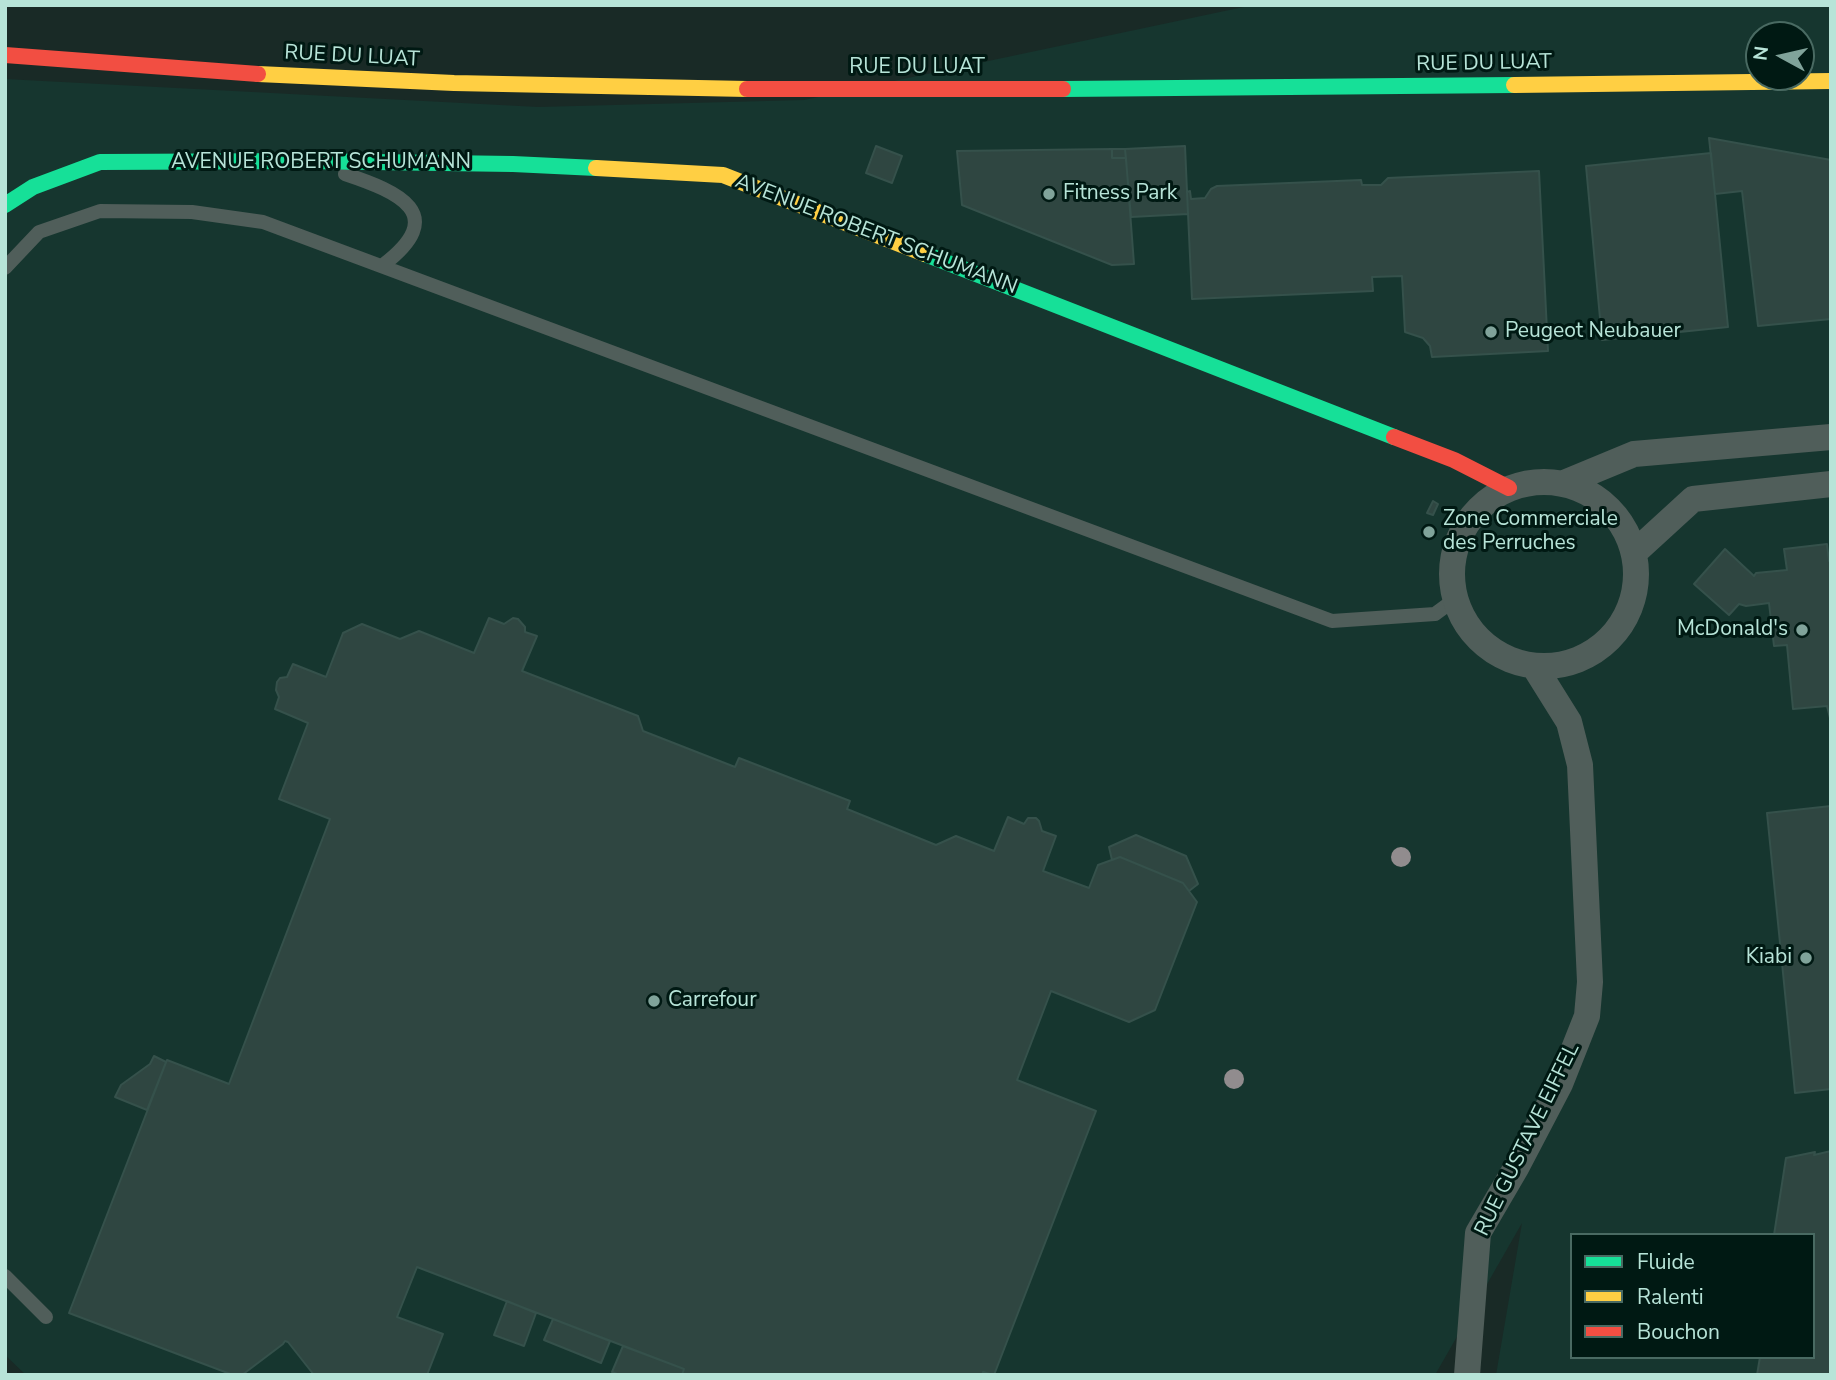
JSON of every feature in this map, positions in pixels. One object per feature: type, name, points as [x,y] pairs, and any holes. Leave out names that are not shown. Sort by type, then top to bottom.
[{"type":"street","name":"RUE DU LUAT","points":[[5,55],[215,71],[453,83],[768,88],[1217,88],[1831,81]]},
{"type":"street","name":"AVENUE ROBERT SCHUMANN","points":[[7,203],[33,187],[100,162],[513,164],[723,175],[1454,460],[1509,488]]},
{"type":"street","points":[[1564,483],[1634,454],[1831,437]]},
{"type":"street","points":[[1532,482],[1564,483],[1600,500],[1622,523],[1634,553],[1636,576],[1630,608],[1613,636],[1576,661],[1534,666],[1503,658],[1469,629],[1454,600],[1452,560],[1462,529],[1482,505],[1509,488],[1532,482]]},
{"type":"street","points":[[1634,553],[1693,499],[1831,484]]},
{"type":"street","name":"RUE GUSTAVE EIFFEL","points":[[1467,1375],[1478,1233],[1560,1084],[1588,1010],[1590,982],[1580,765],[1569,722],[1534,666]]},
{"type":"lane","points":[[304,161],[377,185],[395,193],[411,207],[415,218],[414,230],[402,251],[383,265]]},
{"type":"lane","points":[[5,268],[39,232],[100,211],[122,209],[192,212],[263,222],[1332,621],[1435,614],[1454,600]]},
{"type":"lane","points":[[5,1276],[46,1317]]},
{"type":"shaded area","points":[[1253,5],[1831,5],[1831,1375],[1496,1375],[1522,1223],[1435,1375],[26,1375],[5,1355],[5,79],[538,107],[804,100]]},
{"type":"building","points":[[1709,138],[1831,160],[1831,319],[1758,326],[1742,191],[1715,194]]},
{"type":"building","points":[[876,146],[902,156],[892,183],[866,173]]},
{"type":"building","points":[[1185,146],[1188,214],[1131,217],[1125,149]]},
{"type":"building","points":[[1112,149],[1125,149],[1126,158],[1112,158]]},
{"type":"building","points":[[1112,149],[1112,158],[1126,158],[1134,264],[1112,265],[962,205],[957,151]]},
{"type":"building","points":[[1711,153],[1728,327],[1602,340],[1586,166]]},
{"type":"building","points":[[1539,171],[1548,351],[1432,357],[1430,346],[1423,338],[1405,332],[1402,276],[1372,277],[1373,291],[1192,299],[1187,192],[1190,191],[1191,199],[1205,198],[1211,189],[1217,186],[1361,180],[1362,185],[1381,185],[1388,178]]},
{"type":"building","points":[[1433,501],[1438,504],[1433,515],[1427,513]]},
{"type":"building","name":"McDonald's","points":[[1827,544],[1831,561],[1831,722],[1827,706],[1793,709],[1787,645],[1774,646],[1769,603],[1746,606],[1739,604],[1729,615],[1694,584],[1725,549],[1754,576],[1756,573],[1787,570],[1784,549]]},
{"type":"building","name":"Carrefour","points":[[489,618],[504,624],[513,618],[518,619],[525,627],[525,632],[537,636],[522,671],[638,716],[643,731],[735,767],[739,758],[850,801],[847,809],[936,845],[956,836],[994,851],[1008,817],[1024,824],[1028,818],[1036,818],[1042,831],[1056,836],[1043,871],[1089,888],[1098,865],[1120,857],[1183,883],[1197,902],[1155,1010],[1129,1022],[1051,991],[1017,1080],[1096,1111],[994,1375],[983,1372],[982,1375],[682,1375],[684,1369],[417,1267],[397,1317],[443,1334],[427,1375],[314,1375],[285,1341],[242,1375],[233,1375],[69,1313],[167,1060],[229,1084],[330,819],[279,799],[308,723],[275,709],[279,697],[277,682],[280,678],[287,677],[293,664],[326,677],[343,633],[362,624],[400,639],[419,631],[474,653]]},
{"type":"building","points":[[1831,806],[1831,1089],[1795,1093],[1767,813]]},
{"type":"building","points":[[1136,835],[1186,856],[1198,884],[1189,891],[1183,883],[1120,857],[1112,860],[1109,847]]},
{"type":"building","points":[[154,1056],[166,1062],[147,1110],[115,1097],[121,1085],[150,1064]]},
{"type":"building","points":[[1831,1151],[1831,1375],[1757,1375],[1760,1359],[1815,1359],[1815,1233],[1774,1233],[1786,1158],[1815,1152],[1814,1155]]},
{"type":"building","points":[[507,1301],[536,1313],[524,1346],[494,1335]]},
{"type":"building","points":[[553,1319],[610,1341],[601,1363],[544,1340]]},
{"type":"building","points":[[623,1346],[684,1369],[682,1375],[620,1375],[612,1372]]},
{"type":"traffic: fast","points":[[1063,89],[1514,85]]},
{"type":"traffic: fast","points":[[5,205],[33,187],[100,162],[304,161],[596,168]]},
{"type":"traffic: fast","points":[[925,254],[1394,437]]},
{"type":"traffic: slow","points":[[258,74],[454,83],[747,89]]},
{"type":"traffic: slow","points":[[1514,85],[1831,81]]},
{"type":"traffic: slow","points":[[596,168],[723,175],[925,254]]},
{"type":"traffic: jam","points":[[5,55],[258,74]]},
{"type":"traffic: jam","points":[[747,89],[1063,89]]},
{"type":"traffic: jam","points":[[1394,437],[1454,460],[1509,488]]},
{"type":"place","name":"Fitness Park","points":[[1049,194]]},
{"type":"place","name":"Peugeot Neubauer","points":[[1491,332]]},
{"type":"place","name":"Zone Commerciale des Perruches","points":[[1429,532]]},
{"type":"place","name":"McDonald's","points":[[1802,630]]},
{"type":"place","name":"Kiabi","points":[[1806,958]]},
{"type":"place","name":"Carrefour","points":[[654,1001]]}]
